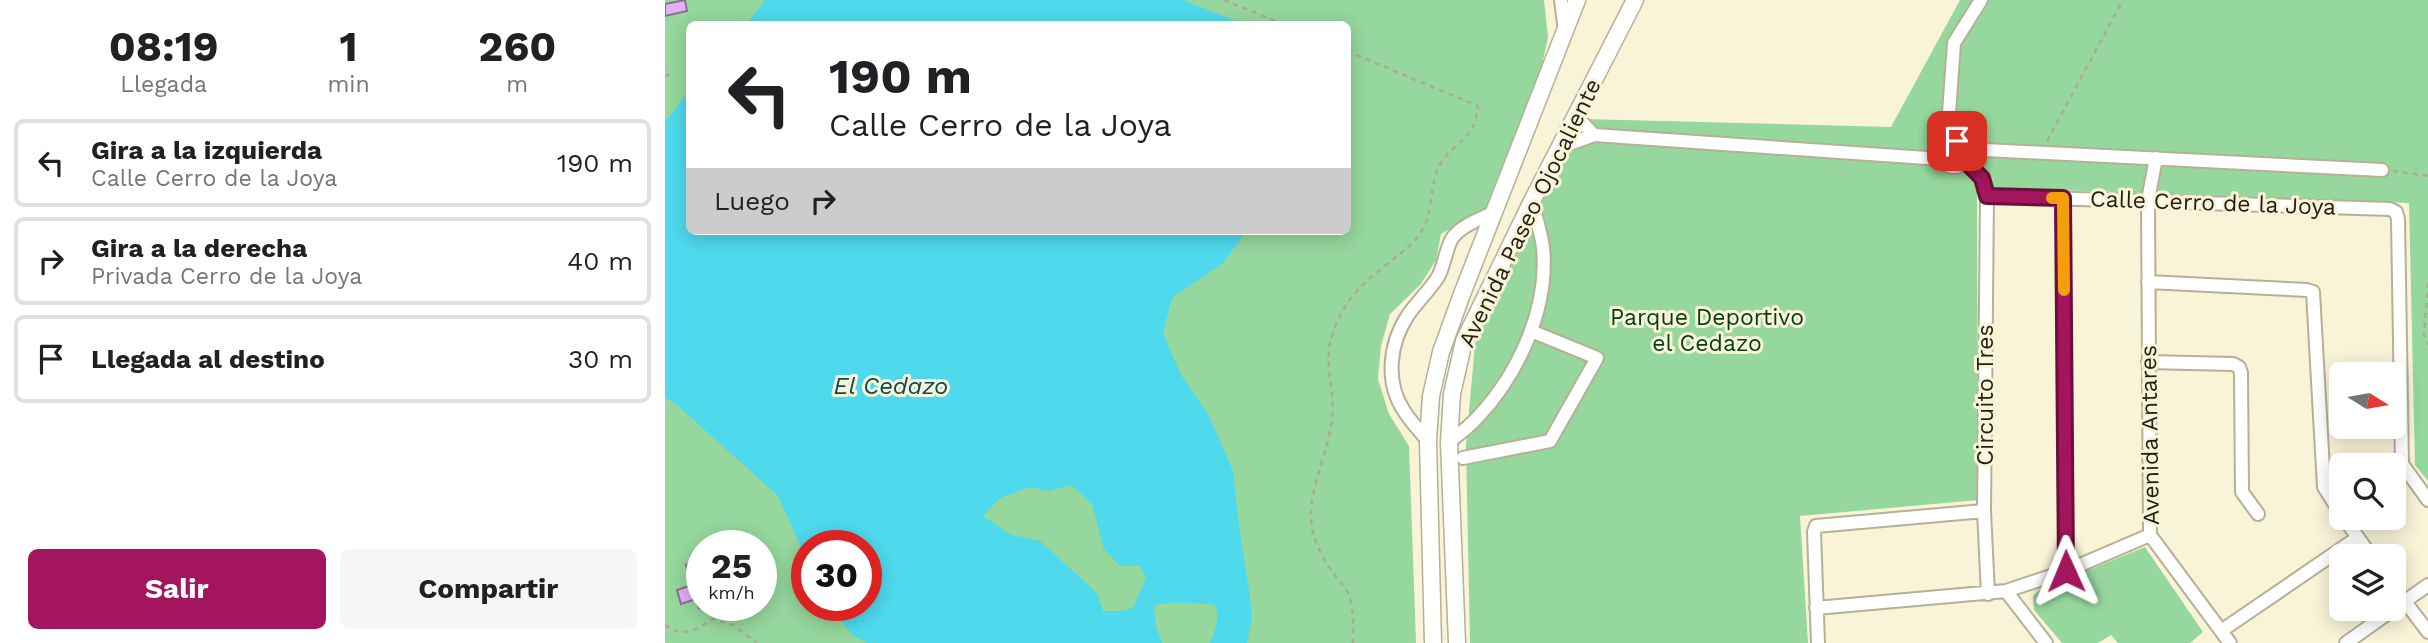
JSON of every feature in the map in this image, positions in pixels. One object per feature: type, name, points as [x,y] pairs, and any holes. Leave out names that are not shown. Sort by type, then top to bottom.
[{"type":"main road","name":"Avenida Paseo Ojocaliente","points":[[1433,643],[1427,441],[1431,396],[1441,352],[1577,0]]},
{"type":"main road","name":"Avenida Paseo Ojocaliente","points":[[1457,643],[1449,442],[1452,394],[1464,341],[1635,0]]},
{"type":"street","points":[[1561,0],[1565,32]]},
{"type":"street","points":[[1951,141],[1949,113],[1954,43],[1981,0]]},
{"type":"street","points":[[1576,116],[1594,135]]},
{"type":"street","points":[[1561,147],[1594,135],[1941,159],[1950,167],[1961,165],[1966,155]]},
{"type":"street","points":[[1941,159],[1942,148],[1951,141],[1957,141],[1982,178],[1987,196]]},
{"type":"street","points":[[1966,155],[2041,153],[2382,170]]},
{"type":"street","name":"Avenida Antares","points":[[2156,158],[2148,201],[2150,535],[2230,643]]},
{"type":"street","name":"Calle Cerro de la Joya","points":[[1987,196],[2390,209],[2396,212],[2402,464],[2428,500]]},
{"type":"street","name":"Circuito Tres","points":[[1987,196],[1984,511],[1988,594]]},
{"type":"street","points":[[2063,198],[2066,571]]},
{"type":"street","points":[[1449,442],[1477,419],[1490,402],[1519,357],[1531,331],[1539,302],[1543,250],[1532,201]]},
{"type":"street","points":[[1427,441],[1403,410],[1396,396],[1391,361],[1394,347],[1407,317],[1438,277],[1448,254],[1451,238],[1465,227],[1494,212]]},
{"type":"street","points":[[2148,282],[2313,292],[2323,487],[2329,496]]},
{"type":"street","points":[[1463,458],[1550,441],[1597,358],[1531,331]]},
{"type":"street","points":[[2148,362],[2239,367],[2242,492],[2258,514]]},
{"type":"street","points":[[1818,643],[1815,526],[1984,511]]},
{"type":"street","points":[[2352,530],[2362,544]]},
{"type":"street","points":[[1816,608],[2006,591],[2066,571],[2150,535]]},
{"type":"street","points":[[2221,631],[2357,538]]},
{"type":"street","points":[[2406,600],[2428,585]]},
{"type":"street","points":[[2006,591],[2046,643]]},
{"type":"street","points":[[2406,602],[2428,632]]},
{"type":"street","points":[[2346,643],[2377,621]]},
{"type":"path","points":[[1224,0],[1276,21]]},
{"type":"path","points":[[2041,153],[2123,0]]},
{"type":"path","points":[[1351,53],[1478,106],[1473,130],[1443,160],[1437,170],[1423,230],[1404,252],[1361,285],[1343,307],[1331,340],[1328,359],[1333,388],[1333,414],[1327,451],[1314,494],[1312,529],[1331,571],[1349,594],[1353,643]]},
{"type":"path","points":[[665,76],[671,74]]},
{"type":"path","points":[[2382,170],[2428,176]]},
{"type":"path","points":[[2428,283],[2424,335],[2428,345]]},
{"type":"path","points":[[665,625],[677,633],[693,631],[713,619],[733,625],[757,643]]},
{"type":"green space","points":[[665,0],[1544,0],[1548,37],[1533,109],[1490,205],[1441,234],[1436,260],[1421,284],[1390,314],[1381,346],[1378,379],[1389,414],[1409,446],[1416,643],[665,643]]},
{"type":"green space","name":"Parque Deportivo el Cedazo","points":[[1960,0],[2428,0],[2428,481],[2415,465],[2409,203],[1977,187],[1978,500],[1800,516],[1808,643],[1470,643],[1466,446],[1475,344],[1524,233],[1584,119],[1891,127]]},
{"type":"green space","points":[[2145,547],[2203,632],[2190,643],[2118,643],[2111,635],[2098,643],[2062,643],[2034,610],[2033,596],[2039,590]]},
{"type":"water","points":[[764,0],[1183,0],[1236,21],[749,21]]},
{"type":"water","name":"El Cedazo","points":[[686,95],[686,235],[1244,235],[1223,263],[1172,298],[1163,333],[1181,375],[1209,416],[1233,471],[1252,617],[1247,643],[1210,643],[1217,619],[1215,605],[1165,603],[1154,606],[1162,643],[868,643],[852,635],[842,621],[882,621],[882,530],[793,530],[778,496],[665,397],[665,122]],"holes":[[[1071,485],[1092,504],[1104,549],[1120,566],[1140,566],[1146,578],[1133,608],[1103,611],[1097,593],[1040,541],[1011,535],[983,516],[1000,498],[1029,487],[1049,491]]]},
{"type":"building","points":[[685,0],[687,11],[665,16],[665,4]]},
{"type":"building","points":[[686,587],[686,602],[681,604],[677,590]]},
{"type":"slow traffic","points":[[2052,198],[2063,198],[2064,290]]},
{"type":"route","points":[[1957,141],[1966,149],[1965,161],[1982,178],[1987,196],[2063,198],[2066,571]]}]
